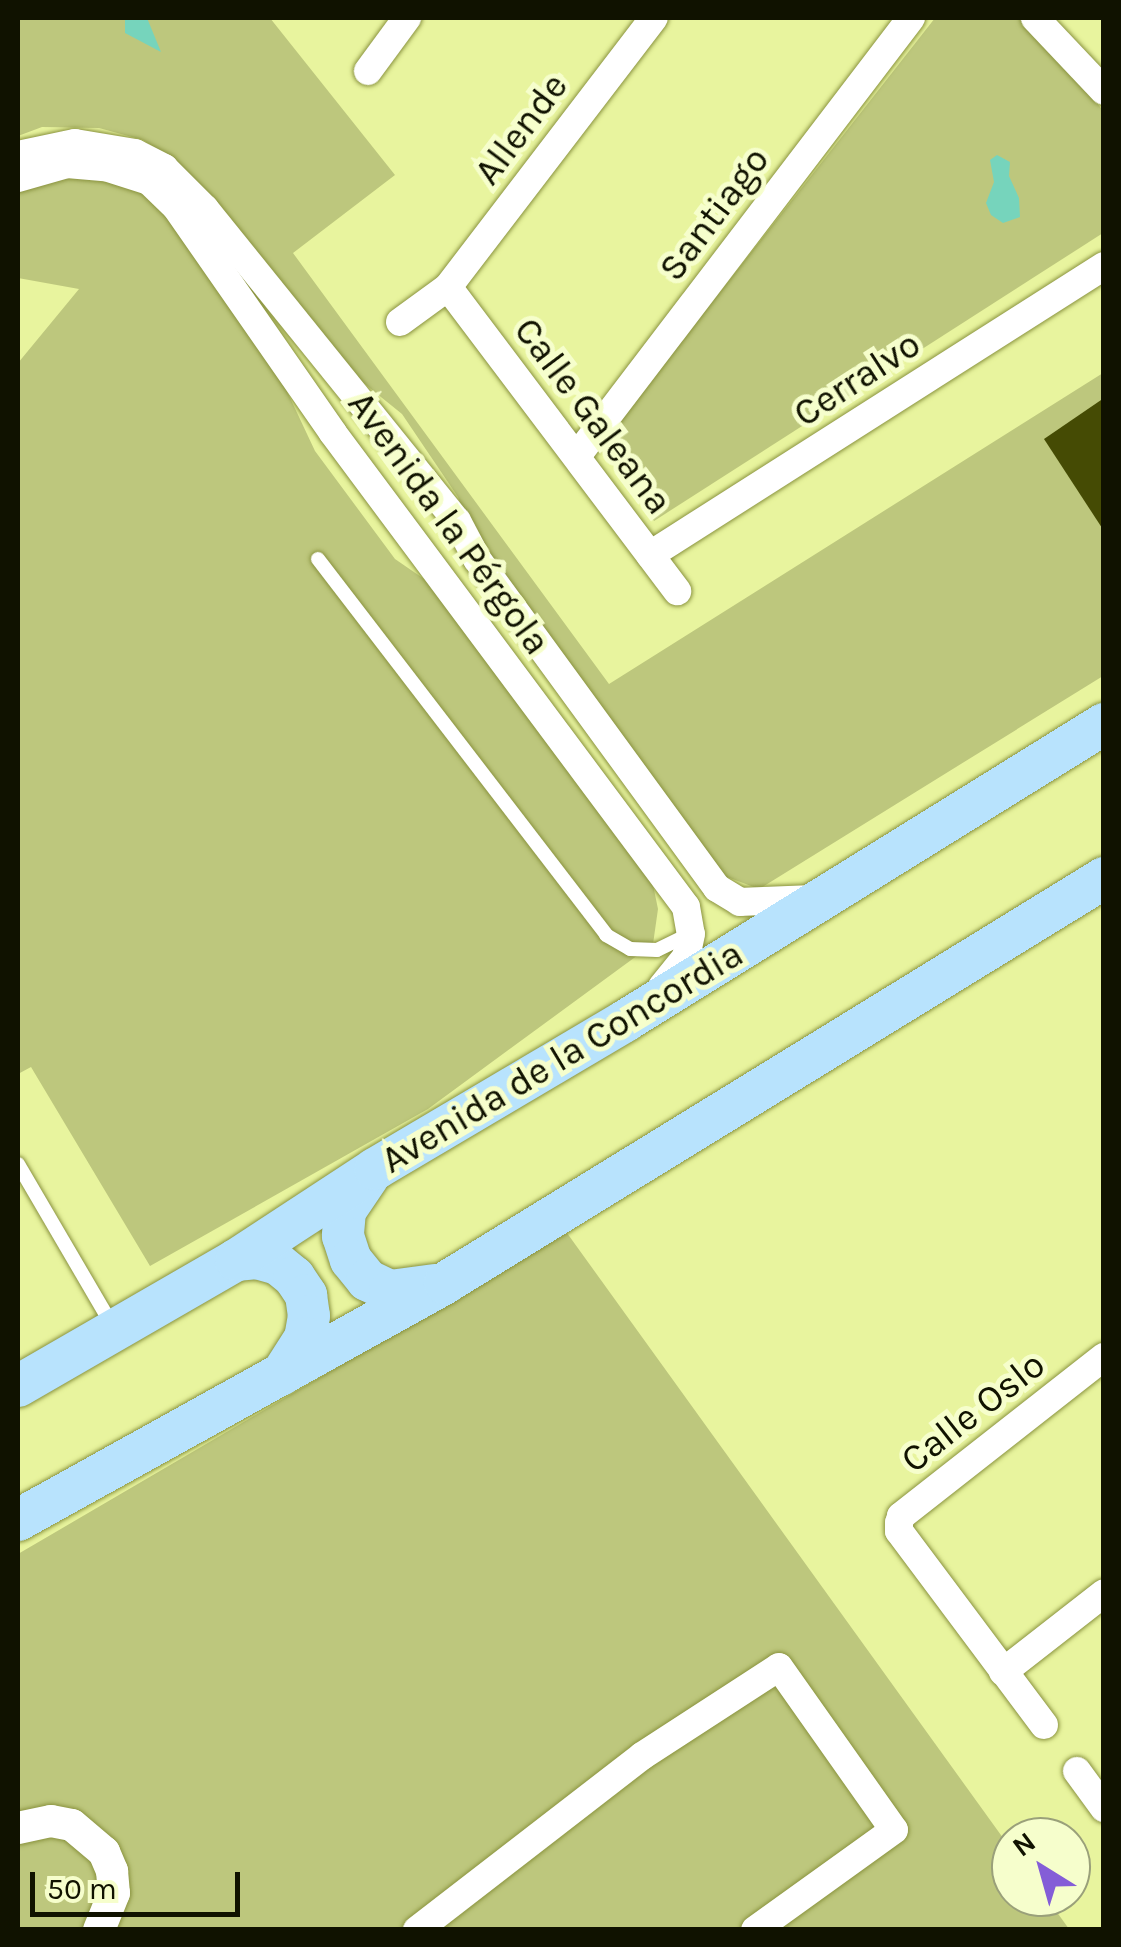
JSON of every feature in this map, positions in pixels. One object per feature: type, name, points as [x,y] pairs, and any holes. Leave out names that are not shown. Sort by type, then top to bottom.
[{"type":"main road","name":"Avenida de la Concordia","points":[[18,1386],[236,1260],[375,1169],[625,1021],[1104,724]]},
{"type":"main road","points":[[18,1520],[445,1284],[1102,880]]},
{"type":"main road","points":[[375,1169],[346,1211],[343,1236],[351,1260],[367,1280],[390,1291],[445,1284]]},
{"type":"main road","points":[[236,1260],[257,1258],[278,1264],[294,1277],[306,1296],[309,1316],[305,1338],[281,1374]]},
{"type":"street","points":[[368,71],[407,18]]},
{"type":"street","name":"Allende","points":[[400,322],[448,287],[654,18]]},
{"type":"street","name":"Santiago","points":[[576,456],[911,18]]},
{"type":"street","points":[[1035,18],[1104,90]]},
{"type":"street","name":"Avenida la Pérgola","points":[[18,155],[76,143],[135,152],[164,168],[205,210],[457,521],[477,559],[716,888],[740,902],[823,898]]},
{"type":"street","name":"Avenida la Pérgola","points":[[18,178],[68,164],[104,167],[149,181],[176,207],[366,478],[686,907],[691,934]]},
{"type":"street","name":"Cerralvo","points":[[650,555],[1104,266]]},
{"type":"street","name":"Calle Galeana","points":[[448,287],[677,592]]},
{"type":"street","points":[[311,396],[338,374]]},
{"type":"street","points":[[445,580],[477,559]]},
{"type":"street","points":[[625,1021],[686,957],[691,934]]},
{"type":"street","name":"Calle Oslo","points":[[1002,1672],[898,1531],[902,1516],[1104,1357]]},
{"type":"street","points":[[1044,1725],[1002,1672],[1104,1593]]},
{"type":"street","points":[[416,1930],[642,1756],[778,1667],[894,1830],[754,1930]]},
{"type":"street","points":[[1077,1771],[1104,1808]]},
{"type":"street","points":[[18,1828],[51,1821],[72,1825],[104,1852],[112,1872],[114,1893],[99,1930]]},
{"type":"lane","points":[[318,560],[606,934],[630,949],[657,950],[691,934]]},
{"type":"lane","points":[[18,1164],[115,1330]]},
{"type":"green space","points":[[18,18],[270,18],[395,175],[293,253],[609,684],[1103,373],[1103,676],[759,889],[706,869],[474,542],[458,497],[402,414],[324,351],[176,161],[143,140],[99,128],[42,127],[18,136]]},
{"type":"green space","points":[[935,18],[1022,18],[1084,85],[1103,111],[1103,233],[654,521],[600,445]]},
{"type":"green space","points":[[72,173],[139,189],[162,209],[276,368],[315,451],[395,559],[443,592],[651,875],[658,909],[653,944],[428,1109],[150,1266],[31,1067],[18,1074],[18,363],[79,289],[18,278],[18,188]]},
{"type":"green space","points":[[567,1233],[991,1821],[991,1917],[1060,1917],[1069,1929],[18,1929],[18,1554]]},
{"type":"water","points":[[125,18],[147,18],[161,52],[125,33]]},
{"type":"water","points":[[997,155],[1010,162],[1009,176],[1019,198],[1020,217],[1003,223],[991,215],[986,203],[994,182],[990,160]]},
{"type":"building","points":[[1104,398],[1104,531],[1044,439]]}]
